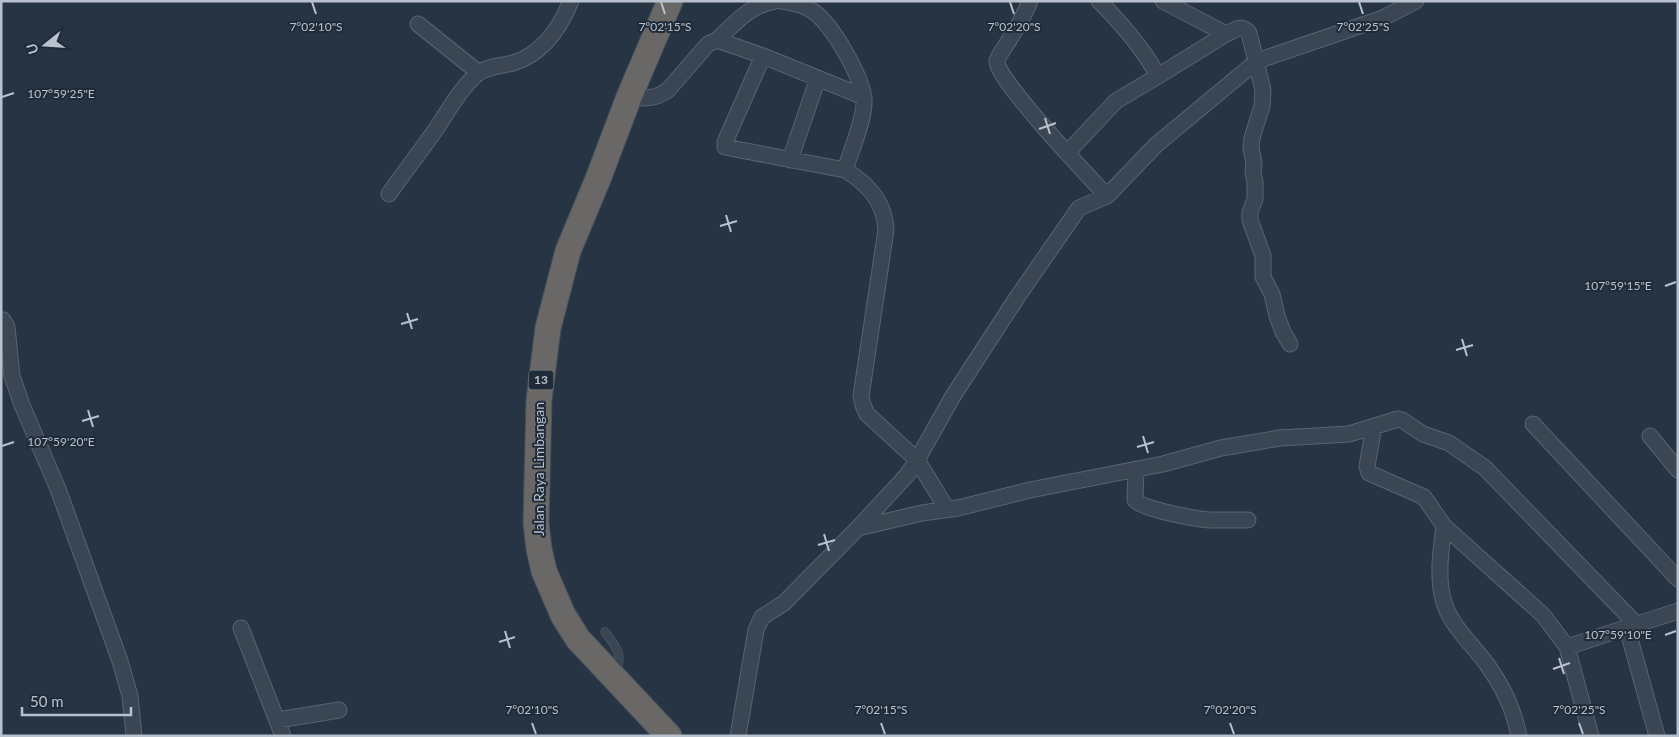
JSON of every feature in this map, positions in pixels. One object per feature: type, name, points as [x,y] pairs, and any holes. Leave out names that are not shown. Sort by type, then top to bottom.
[{"type":"highway","name":"Jalan Raya Limbangan","points":[[669,736],[578,638],[563,615],[544,571],[536,522],[539,400],[548,328],[568,251],[629,97],[670,1]]},
{"type":"street","points":[[388,194],[455,99],[479,73],[492,67],[514,63],[528,57],[550,39],[564,20],[571,1]]},
{"type":"street","points":[[629,97],[644,99],[661,95],[668,90],[708,44],[716,40],[748,11],[759,5],[775,1]]},
{"type":"street","points":[[782,1],[796,3],[812,10],[825,21],[860,81],[864,97],[863,111],[845,170]]},
{"type":"street","points":[[1030,1],[1024,15],[998,58],[997,67],[1067,153],[1108,196]]},
{"type":"street","points":[[1099,1],[1147,55],[1158,76]]},
{"type":"street","points":[[1162,1],[1226,34]]},
{"type":"street","points":[[738,736],[756,630],[762,617],[784,603],[858,528],[907,474],[917,460],[953,396],[1018,296],[1079,208],[1108,196],[1156,145],[1257,61],[1383,18],[1416,1]]},
{"type":"street","points":[[418,24],[479,73]]},
{"type":"street","points":[[1067,153],[1116,101],[1226,34],[1240,28],[1246,29],[1249,33],[1257,61],[1263,90],[1262,106],[1251,148],[1255,182],[1250,220],[1263,256],[1263,277],[1272,294],[1283,332],[1290,344]]},
{"type":"street","points":[[716,40],[763,56],[864,97]]},
{"type":"street","points":[[763,56],[725,145],[727,148],[845,170],[861,180],[873,192],[884,214],[886,230],[861,396],[863,405],[867,414],[917,460],[947,509]]},
{"type":"street","points":[[790,160],[818,78]]},
{"type":"street","points":[[1,320],[3,320],[7,327],[12,376],[22,405],[58,489],[120,661],[130,696],[134,736]]},
{"type":"street","points":[[1,378],[17,390]]},
{"type":"street","points":[[858,528],[958,508],[1030,490],[1163,464],[1221,448],[1280,438],[1349,434],[1395,420],[1402,420],[1424,434],[1449,443],[1485,468],[1632,626],[1657,736]]},
{"type":"street","points":[[1532,424],[1678,579]]},
{"type":"street","points":[[1374,426],[1367,466],[1369,473],[1421,495],[1426,499],[1444,526],[1543,615],[1567,647],[1591,736]]},
{"type":"street","points":[[1650,436],[1678,470]]},
{"type":"street","points":[[1136,469],[1135,500],[1137,503],[1155,510],[1207,520],[1248,520]]},
{"type":"street","points":[[1444,526],[1440,559],[1443,600],[1461,632],[1486,663],[1509,700],[1519,736]]},
{"type":"street","points":[[1567,647],[1678,611]]},
{"type":"street","points":[[241,628],[283,736]]},
{"type":"street","points":[[278,720],[339,710]]},
{"type":"lane","points":[[605,632],[616,647],[620,657],[620,664],[614,678]]}]
